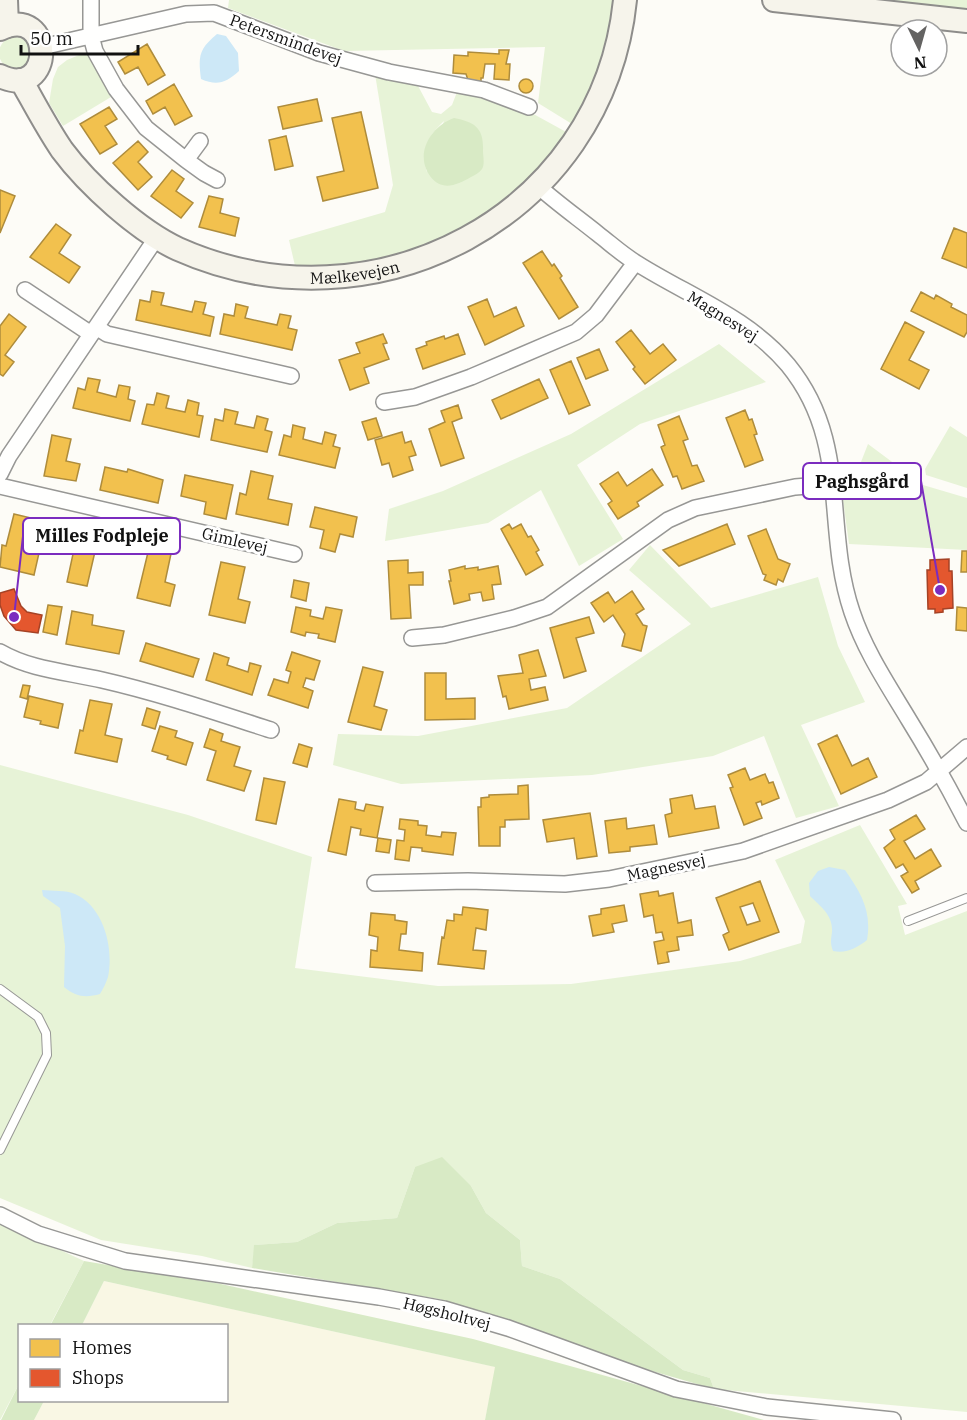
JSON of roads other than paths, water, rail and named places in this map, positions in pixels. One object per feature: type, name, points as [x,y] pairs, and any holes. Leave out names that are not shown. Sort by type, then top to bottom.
[{"type":"street","points":[[6,0],[3,27],[20,25],[32,30],[42,48],[41,62],[33,73],[10,78]]},
{"type":"street","points":[[91,0],[91,36],[95,51],[116,89],[146,128],[186,160],[217,180]]},
{"type":"street","name":"Mælkevejen","points":[[10,78],[63,151],[94,186],[126,216],[177,249],[254,274],[287,278],[332,277],[378,272],[421,260],[463,242],[502,218],[538,186],[566,153],[579,133],[603,86],[619,37],[625,0]]},
{"type":"street","points":[[774,0],[967,21]]},
{"type":"street","name":"Petersmindevej","points":[[42,48],[186,14],[214,13],[320,53],[388,72],[484,90],[529,107]]},
{"type":"street","points":[[186,160],[200,141]]},
{"type":"street","name":"Magnesvej","points":[[538,186],[635,263],[748,328],[788,365],[809,396],[820,419],[829,448],[843,575],[851,610],[865,648],[940,770],[967,823]]},
{"type":"street","points":[[0,474],[9,456],[157,237]]},
{"type":"street","points":[[384,402],[415,397],[471,377],[576,332],[596,315],[635,263]]},
{"type":"street","points":[[25,290],[93,330],[291,376]]},
{"type":"street","points":[[412,638],[444,635],[514,618],[547,607],[668,520],[695,508],[795,487],[833,484]]},
{"type":"street","name":"Gimlevej","points":[[0,486],[294,554]]},
{"type":"street","points":[[0,652],[18,662],[100,679],[168,697],[271,730]]},
{"type":"street","name":"Magnesvej","points":[[375,883],[468,881],[565,884],[609,879],[743,851],[888,800],[926,782],[967,747]]},
{"type":"street","name":"Høgsholtvej","points":[[0,1215],[38,1234],[125,1262],[379,1297],[444,1310],[508,1328],[676,1389],[767,1407],[893,1420]]},
{"type":"lane","points":[[909,921],[967,898]]},
{"type":"lane","points":[[0,989],[38,1017],[46,1033],[47,1055],[0,1150]]},
{"type":"water","points":[[217,34],[226,36],[238,53],[239,71],[225,81],[217,83],[201,79],[200,59],[206,44]]},
{"type":"water","points":[[829,867],[845,870],[864,903],[868,920],[867,940],[847,951],[833,951],[831,921],[810,896],[809,883],[818,871]]},
{"type":"water","points":[[42,890],[75,894],[85,900],[100,918],[108,941],[109,966],[108,977],[100,994],[81,996],[64,987],[65,946],[60,908],[43,896]]},
{"type":"place","name":"Paghsgård","points":[[940,590]]},
{"type":"place","name":"Milles Fodpleje","points":[[14,617]]}]
